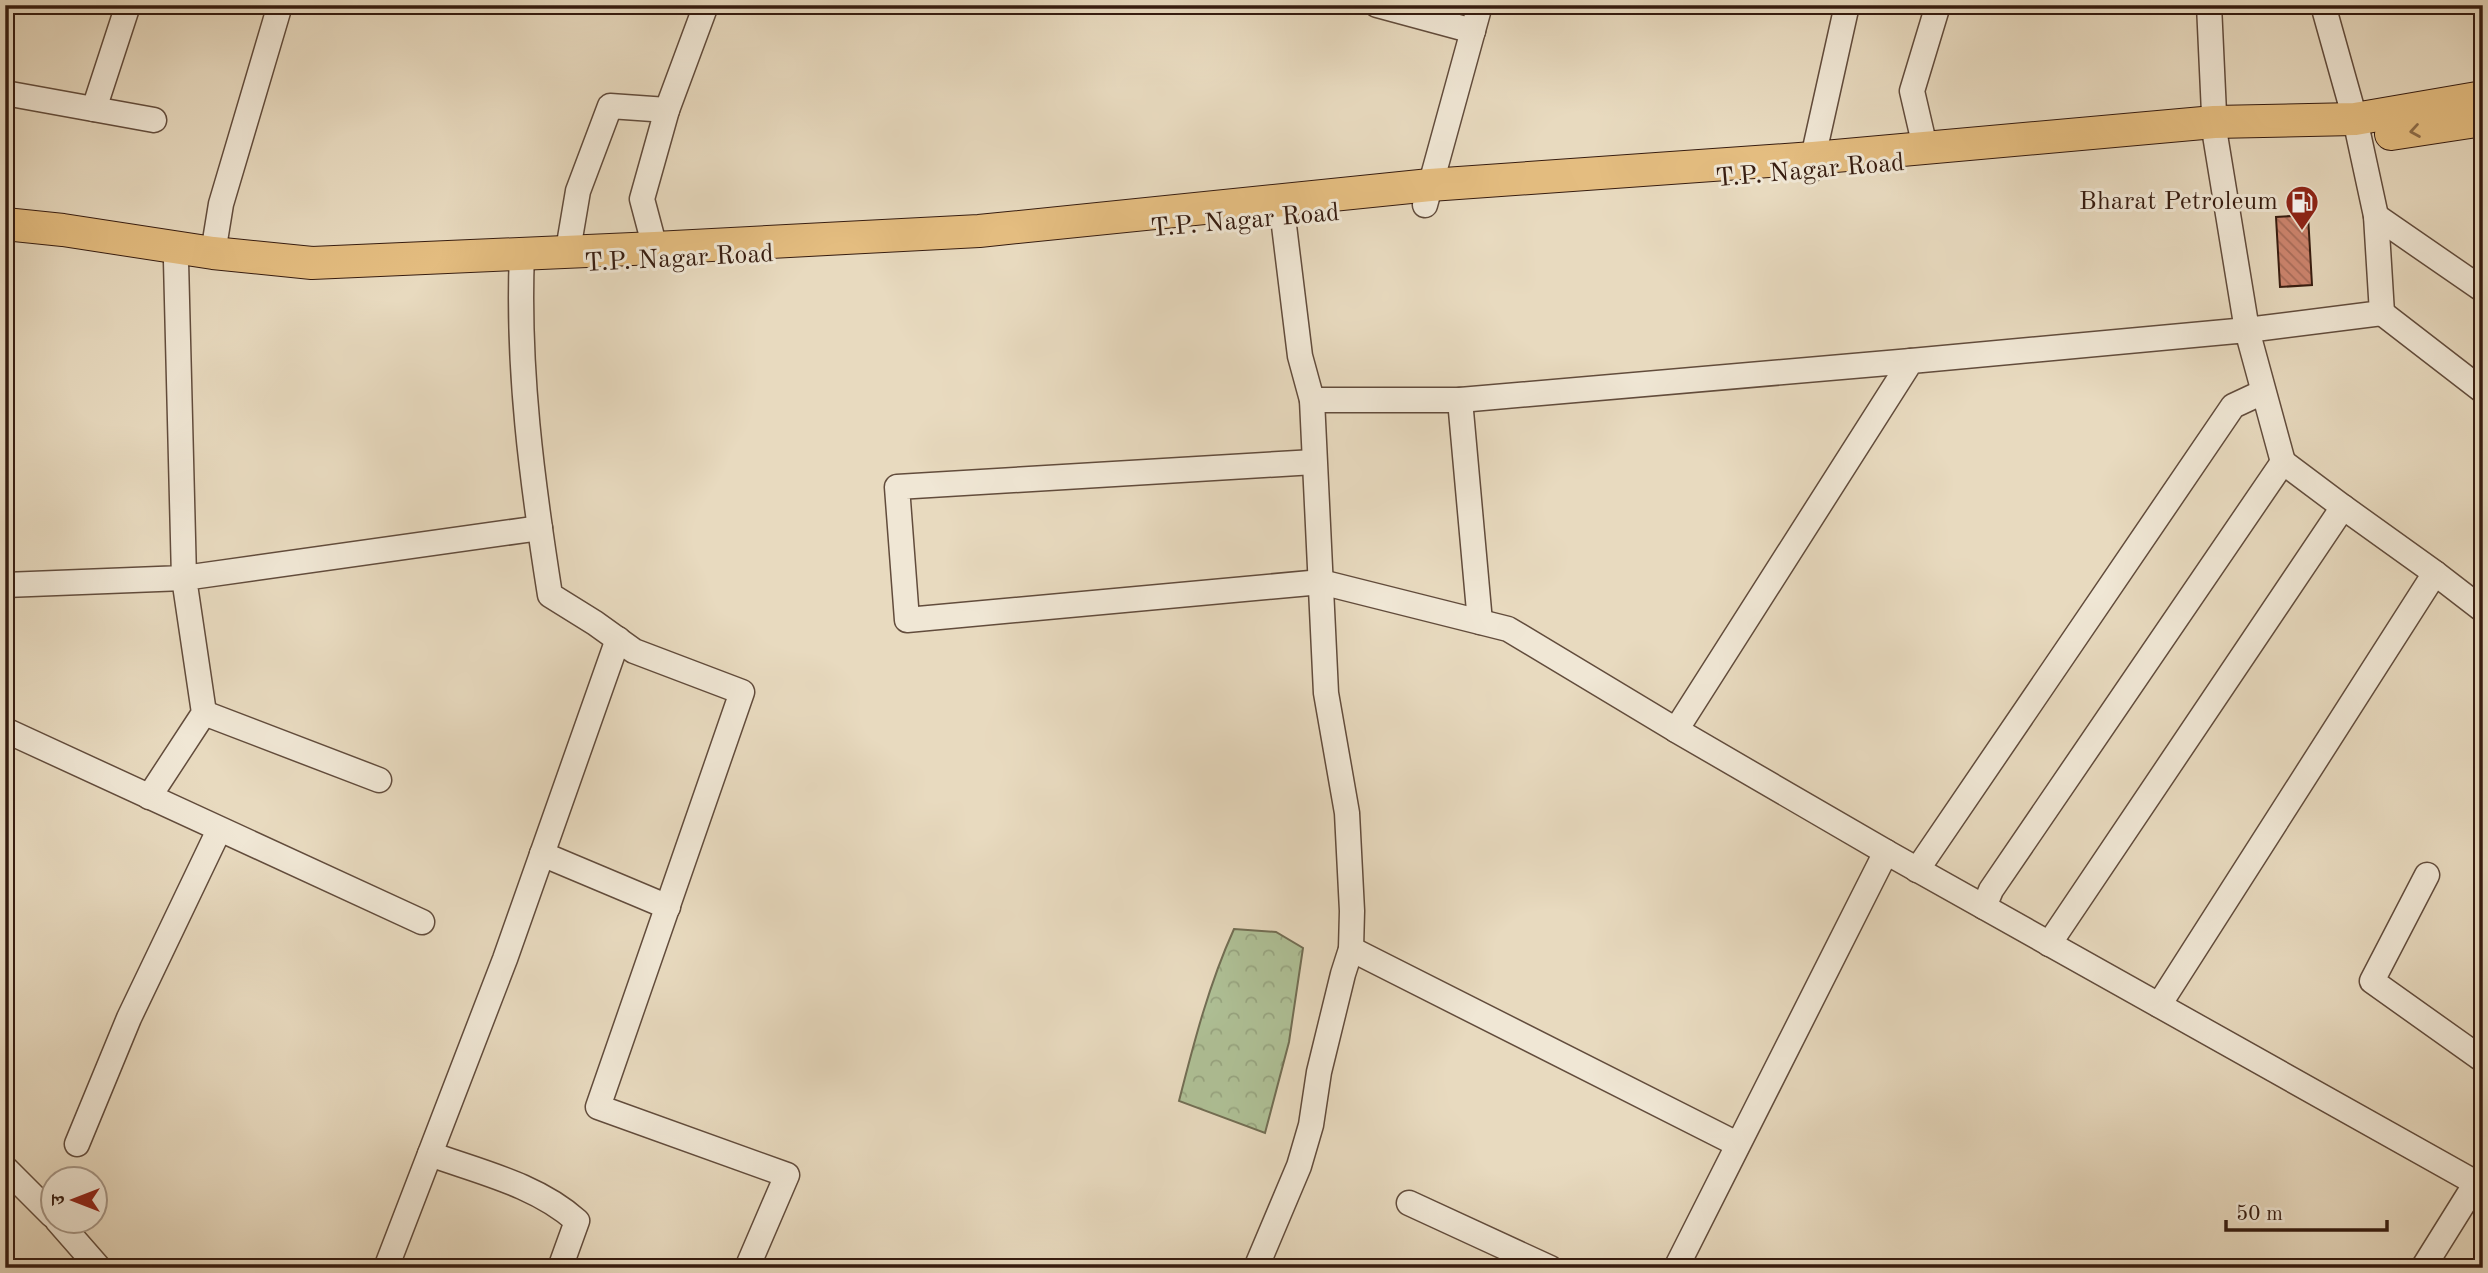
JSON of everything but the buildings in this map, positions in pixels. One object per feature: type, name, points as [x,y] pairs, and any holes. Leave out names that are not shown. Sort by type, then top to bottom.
[{"type":"main road","points":[[2357,129],[2483,97]]},
{"type":"main road","name":"T.P. Nagar Road","points":[[5,241],[319,277],[522,260],[1023,243],[1281,209],[1427,195],[2214,129],[2239,133],[2357,129],[2483,120]]},
{"type":"main road","points":[[1811,164],[1925,147],[2214,129]]},
{"type":"main road","points":[[5,224],[213,253],[312,262],[522,260],[568,250],[979,232],[1281,209]]},
{"type":"street","points":[[94,109],[128,5]]},
{"type":"street","points":[[213,253],[221,204],[280,5]]},
{"type":"street","points":[[655,248],[642,199],[667,110],[706,5]]},
{"type":"street","points":[[1377,5],[1473,31]]},
{"type":"street","points":[[1427,195],[1480,5]]},
{"type":"street","points":[[1811,164],[1847,5]]},
{"type":"street","points":[[1925,147],[1912,91],[1938,5]]},
{"type":"street","points":[[2209,5],[2214,129],[2247,330],[2283,462],[2483,610]]},
{"type":"street","points":[[2323,5],[2357,129],[2376,216],[2382,313]]},
{"type":"street","points":[[5,93],[154,120]]},
{"type":"street","points":[[568,250],[578,191],[610,106],[667,110]]},
{"type":"street","points":[[1256,1268],[1299,1166],[1311,1125],[1320,1072],[1351,949],[1352,911],[1347,813],[1325,693],[1312,400],[1300,356],[1289,253],[1281,209]]},
{"type":"street","points":[[2376,216],[2483,290]]},
{"type":"street","points":[[522,260],[524,398],[550,595],[634,651],[742,692],[598,1107],[787,1175],[747,1268]]},
{"type":"street","points":[[149,797],[204,713],[184,578],[176,261]]},
{"type":"street","points":[[1312,400],[1460,400],[2247,330],[2382,313],[2483,391]]},
{"type":"street","points":[[1676,730],[1911,361]]},
{"type":"street","points":[[1917,870],[2233,407],[2263,392]]},
{"type":"street","points":[[1460,400],[1480,622]]},
{"type":"street","points":[[1314,462],[897,487],[906,620],[1321,582],[1508,629],[1917,870],[2479,1179],[2432,1264]]},
{"type":"street","points":[[1984,907],[1991,890],[2283,462]]},
{"type":"street","points":[[2049,944],[2343,507]]},
{"type":"street","points":[[5,585],[184,578],[540,528]]},
{"type":"street","points":[[2159,1005],[2435,573]]},
{"type":"street","points":[[386,1268],[505,959],[618,639]]},
{"type":"street","points":[[204,713],[379,780]]},
{"type":"street","points":[[5,730],[422,922]]},
{"type":"street","points":[[77,1144],[129,1018],[219,830]]},
{"type":"street","points":[[1676,1268],[1886,852]]},
{"type":"street","points":[[542,854],[668,906]]},
{"type":"street","points":[[2427,875],[2372,981],[2483,1059]]},
{"type":"street","points":[[1351,949],[1737,1144]]},
{"type":"street","points":[[430,1154],[527,1189],[559,1205],[577,1221],[560,1268]]},
{"type":"street","points":[[5,1168],[38,1201]]},
{"type":"street","points":[[1409,1203],[1550,1268]]},
{"type":"street","points":[[69,1234],[99,1268]]},
{"type":"green space","points":[[1234,929],[1276,932],[1303,948],[1289,1042],[1265,1133],[1179,1101],[1196,1035]]},
{"type":"place","name":"Bharat Petroleum","points":[[2302,232]]}]
